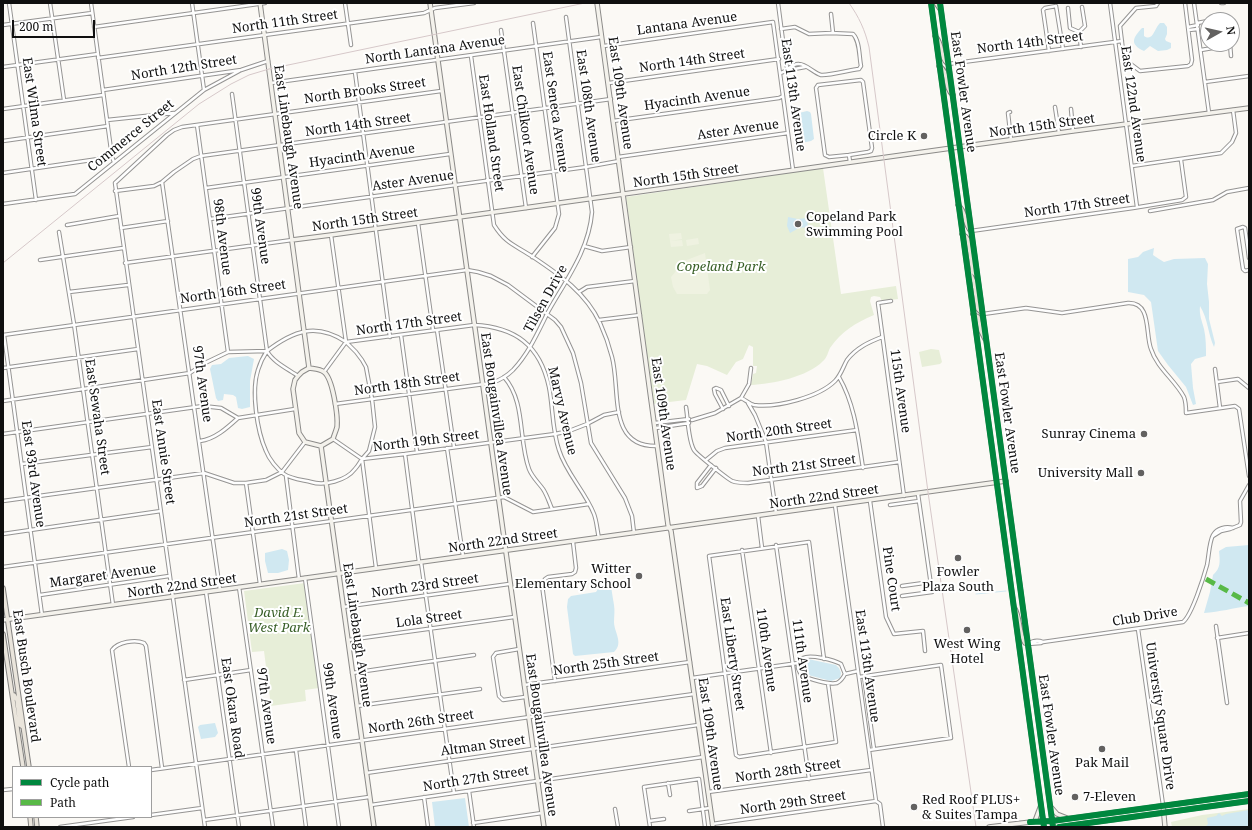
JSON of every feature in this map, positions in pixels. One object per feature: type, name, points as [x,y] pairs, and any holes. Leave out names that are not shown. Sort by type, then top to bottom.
[{"type":"main road","name":"East Fowler Avenue","points":[[931,3],[1044,827]]},
{"type":"main road","points":[[936,3],[941,10]]},
{"type":"main road","name":"East Fowler Avenue","points":[[940,3],[1053,827]]},
{"type":"main road","points":[[935,36],[939,40],[943,58],[948,64]]},
{"type":"main road","points":[[939,66],[944,71],[948,89],[953,95]]},
{"type":"main road","points":[[958,205],[964,212],[967,227],[971,231]]},
{"type":"main road","points":[[962,234],[967,238],[973,272],[977,276]]},
{"type":"main road","points":[[967,268],[972,275],[974,282],[978,310],[983,314]]},
{"type":"main road","points":[[973,314],[978,317],[983,336],[986,340]]},
{"type":"main road","name":"East Busch Boulevard","points":[[3,588],[5,620],[24,727],[29,766]]},
{"type":"main road","points":[[1013,606],[1019,617],[1024,641],[1028,644]]},
{"type":"main road","name":"East Busch Boulevard","points":[[3,634],[23,766]]},
{"type":"main road","points":[[12,692],[16,700],[20,725],[24,727]]},
{"type":"street","name":"East Wilma Street","points":[[9,3],[36,200]]},
{"type":"street","points":[[50,3],[64,100]]},
{"type":"street","points":[[91,3],[103,95],[114,162]]},
{"type":"street","points":[[192,3],[204,90]]},
{"type":"street","name":"East Linebaugh Avenue","points":[[260,3],[309,368]]},
{"type":"street","points":[[94,27],[265,3]]},
{"type":"street","points":[[345,3],[351,45]]},
{"type":"street","name":"East Bougainvillea Avenue","points":[[430,3],[458,218],[544,827]]},
{"type":"street","name":"North 11th Street","points":[[98,58],[424,13],[431,10],[474,3]]},
{"type":"street","name":"East 109th Avenue","points":[[597,3],[668,525],[670,528],[690,662],[712,825]]},
{"type":"street","points":[[778,3],[786,66],[788,70]]},
{"type":"street","name":"East 122nd Avenue","points":[[1110,3],[1137,207]]},
{"type":"street","points":[[1158,3],[1156,6],[1136,8],[1120,26],[1124,59],[1140,71],[1188,66],[1191,64],[1192,60],[1185,3]]},
{"type":"street","points":[[1194,3],[1200,42]]},
{"type":"street","points":[[1049,51],[1043,10],[1045,8],[1056,6],[1063,49]]},
{"type":"street","points":[[1079,32],[1085,26],[1082,7]]},
{"type":"street","points":[[1068,8],[1070,28],[1079,32]]},
{"type":"street","points":[[3,25],[92,13]]},
{"type":"street","points":[[831,14],[833,33]]},
{"type":"street","name":"East 108th Avenue","points":[[566,17],[591,199]]},
{"type":"street","name":"Lantana Avenue","points":[[604,46],[773,22]]},
{"type":"street","name":"East 113th Avenue","points":[[773,22],[793,171]]},
{"type":"street","name":"East Seneca Avenue","points":[[532,257],[556,228],[559,214],[533,23]]},
{"type":"street","points":[[1188,28],[1198,26]]},
{"type":"street","points":[[780,73],[785,72],[796,64],[802,64],[822,75],[860,68],[855,36],[851,34],[808,34],[794,28],[781,29]]},
{"type":"street","name":"East Chilkoot Avenue","points":[[501,30],[520,176],[526,208]]},
{"type":"street","points":[[1079,32],[1081,47]]},
{"type":"street","name":"North Lantana Avenue","points":[[271,83],[437,61],[504,50],[569,43],[602,37]]},
{"type":"street","points":[[1048,42],[1062,40]]},
{"type":"street","name":"North 14th Street","points":[[948,64],[1122,41]]},
{"type":"street","points":[[1201,52],[1209,114]]},
{"type":"street","points":[[1231,52],[1231,56]]},
{"type":"street","points":[[3,67],[98,54]]},
{"type":"street","name":"East Holland Street","points":[[471,56],[494,225],[505,241],[566,280],[580,292],[599,320],[613,358],[622,426],[629,437],[639,443],[650,446],[658,446]]},
{"type":"street","name":"North 14th Street","points":[[609,83],[778,59]]},
{"type":"street","name":"North 12th Street","points":[[103,90],[241,70],[268,61]]},
{"type":"street","name":"Commerce Street","points":[[36,200],[70,195],[78,192],[204,90],[241,70]]},
{"type":"street","points":[[354,72],[390,337]]},
{"type":"street","points":[[1205,82],[1249,76]]},
{"type":"street","points":[[862,80],[872,150],[849,155],[829,158],[825,155],[816,87],[818,85],[862,80]]},
{"type":"street","name":"North Brooks Street","points":[[197,125],[441,91]]},
{"type":"street","name":"99th Avenue","points":[[232,94],[267,351]]},
{"type":"street","points":[[3,109],[103,95]]},
{"type":"street","name":"Hyacinth Avenue","points":[[613,121],[779,98],[783,96]]},
{"type":"street","name":"North 14th Street","points":[[115,191],[154,186],[162,182],[193,159],[201,156],[611,99]]},
{"type":"street","points":[[1055,106],[1059,134]]},
{"type":"street","name":"North 15th Street","points":[[125,263],[214,250],[331,236],[1073,131],[1249,108]]},
{"type":"street","points":[[1071,109],[1073,131]]},
{"type":"street","points":[[1132,166],[1221,153],[1232,142],[1236,132],[1233,110]]},
{"type":"street","points":[[1010,112],[1008,113],[1011,140]]},
{"type":"street","points":[[107,120],[174,113]]},
{"type":"street","points":[[115,191],[115,183],[174,130],[182,126],[197,125]]},
{"type":"street","name":"98th Avenue","points":[[197,125],[228,352]]},
{"type":"street","points":[[3,141],[108,126]]},
{"type":"street","name":"Aster Avenue","points":[[210,219],[553,172],[586,167],[619,159],[788,133]]},
{"type":"street","name":"Hyacinth Avenue","points":[[206,188],[450,154]]},
{"type":"street","points":[[849,155],[850,163]]},
{"type":"street","points":[[3,173],[112,157]]},
{"type":"street","name":"North 17th Street","points":[[971,231],[1182,200],[1186,197],[1181,160]]},
{"type":"street","name":"97th Avenue","points":[[162,182],[220,590]]},
{"type":"street","points":[[1150,211],[1213,200],[1227,192],[1249,188]]},
{"type":"street","name":"East Annie Street","points":[[115,191],[205,827]]},
{"type":"street","name":"Tilsen Drive","points":[[482,384],[504,377],[517,366],[526,355],[566,280],[578,263],[592,222],[591,199]]},
{"type":"street","points":[[3,204],[36,200]]},
{"type":"street","points":[[67,224],[119,216]]},
{"type":"street","points":[[120,228],[168,221]]},
{"type":"street","points":[[418,223],[433,330]]},
{"type":"street","points":[[1249,257],[1245,228],[1239,227],[1237,229],[1243,269],[1246,271],[1249,270]]},
{"type":"street","name":"East Sewaha Street","points":[[59,232],[74,324],[113,606]]},
{"type":"street","points":[[267,351],[258,370],[255,392],[257,415],[262,439],[266,452],[272,462],[286,476],[315,483],[326,484],[336,481],[354,470],[370,451],[375,427],[372,399],[364,363],[346,342],[331,236]]},
{"type":"street","points":[[584,246],[602,251],[631,247]]},
{"type":"street","points":[[40,260],[123,248]]},
{"type":"street","name":"North 16th Street","points":[[3,335],[300,292],[383,283],[426,275],[466,270],[491,276],[508,285],[555,320],[561,327],[573,353],[582,383],[591,443],[625,498],[632,516],[634,533]]},
{"type":"street","points":[[580,292],[587,288],[635,281]]},
{"type":"street","points":[[69,292],[128,285]]},
{"type":"street","name":"115th Avenue","points":[[891,301],[878,303],[904,496]]},
{"type":"street","points":[[983,314],[1029,308],[1062,313],[1128,304],[1140,306],[1145,313],[1152,354],[1183,396],[1186,413],[1235,406],[1240,409],[1249,476]]},
{"type":"street","points":[[599,320],[640,315]]},
{"type":"street","name":"North 17th Street","points":[[267,351],[285,338],[305,331],[327,333],[346,342],[474,325]]},
{"type":"street","name":"Marvy Avenue","points":[[474,325],[488,325],[502,329],[531,346],[544,369],[547,380],[558,449],[563,461],[594,514],[599,538]]},
{"type":"street","points":[[437,330],[454,447]]},
{"type":"street","name":"East 93rd Avenue","points":[[3,335],[18,432],[42,616]]},
{"type":"street","points":[[401,335],[417,452]]},
{"type":"street","points":[[747,403],[753,405],[769,405],[782,403],[803,398],[818,392],[834,383],[839,377],[847,361],[857,349],[882,336]]},
{"type":"street","name":"North 17th Street","points":[[324,372],[346,342]]},
{"type":"street","points":[[3,368],[138,350]]},
{"type":"street","points":[[3,401],[190,373],[228,352],[267,351]]},
{"type":"street","points":[[267,351],[269,355],[298,376]]},
{"type":"street","points":[[309,368],[324,372],[331,382],[337,426],[333,439],[322,446],[305,442],[299,433],[293,389],[298,376],[309,368]]},
{"type":"street","points":[[656,428],[688,424],[692,420],[709,416],[729,406],[741,398],[749,384],[751,368]]},
{"type":"street","points":[[1215,369],[1220,408]]},
{"type":"street","points":[[504,377],[511,385],[517,398],[522,438],[530,470],[543,489],[552,509]]},
{"type":"street","points":[[839,377],[852,404],[862,468]]},
{"type":"street","points":[[1217,382],[1238,379],[1249,388]]},
{"type":"street","name":"North 18th Street","points":[[335,404],[482,384]]},
{"type":"street","points":[[723,409],[715,394],[714,389],[716,388],[721,390],[729,406]]},
{"type":"street","points":[[741,398],[747,403],[755,415],[766,442],[776,514]]},
{"type":"street","points":[[3,434],[194,407],[210,406],[221,408],[238,418]]},
{"type":"street","name":"North 21st Street","points":[[686,407],[691,443],[694,450],[732,481],[740,483],[771,480],[899,462]]},
{"type":"street","points":[[200,441],[207,440],[222,432],[238,418],[295,409]]},
{"type":"street","name":"North 19th Street","points":[[333,439],[362,459],[555,434],[569,431],[587,424],[604,414],[619,412]]},
{"type":"street","points":[[655,423],[688,418],[692,420]]},
{"type":"street","name":"North 20th Street","points":[[706,460],[717,451],[725,448],[857,430]]},
{"type":"street","points":[[3,501],[204,473],[234,483],[266,480],[282,472],[305,442]]},
{"type":"street","name":"East Linebaugh Avenue","points":[[322,446],[347,640],[374,827]]},
{"type":"street","points":[[22,464],[152,447]]},
{"type":"street","points":[[1245,448],[1249,447]]},
{"type":"street","points":[[447,448],[463,556]]},
{"type":"street","points":[[405,454],[454,793]]},
{"type":"street","points":[[362,459],[376,568]]},
{"type":"street","points":[[711,465],[697,483],[697,488],[702,486],[716,468]]},
{"type":"street","points":[[286,476],[299,579]]},
{"type":"street","name":"North 22nd Street","points":[[5,620],[1006,481]]},
{"type":"street","points":[[246,483],[260,584]]},
{"type":"street","name":"Club Drive","points":[[1028,644],[1031,642],[1042,642],[1181,623],[1186,619],[1202,580],[1207,564],[1210,544],[1214,534],[1220,529],[1232,528],[1241,524],[1240,501],[1249,485]]},
{"type":"street","points":[[902,596],[932,592],[918,494]]},
{"type":"street","name":"North 21st Street","points":[[3,567],[498,498],[504,498],[533,512],[589,504]]},
{"type":"street","name":"Pine Court","points":[[870,501],[886,617],[894,634],[923,631],[925,651]]},
{"type":"street","points":[[890,505],[919,501]]},
{"type":"street","name":"East 113th Avenue","points":[[835,505],[871,770],[876,801],[880,804],[883,827]]},
{"type":"street","points":[[3,534],[161,511]]},
{"type":"street","points":[[758,516],[762,548]]},
{"type":"street","points":[[555,681],[542,585],[548,577],[572,574],[575,572],[576,568],[572,542]]},
{"type":"street","points":[[742,550],[809,542],[824,659]]},
{"type":"street","name":"111th Avenue","points":[[776,545],[808,779]]},
{"type":"street","name":"East Liberty Street","points":[[742,550],[709,556],[736,755],[739,757],[771,752]]},
{"type":"street","name":"110th Avenue","points":[[742,550],[771,752]]},
{"type":"street","name":"Margaret Avenue","points":[[40,595],[170,576]]},
{"type":"street","name":"99th Avenue","points":[[305,578],[339,827]]},
{"type":"street","points":[[902,586],[931,582]]},
{"type":"street","name":"North 23rd Street","points":[[343,607],[509,584]]},
{"type":"street","name":"97th Avenue","points":[[239,587],[272,827]]},
{"type":"street","name":"East Okara Road","points":[[206,592],[239,827]]},
{"type":"street","name":"Lola Street","points":[[347,640],[514,617]]},
{"type":"street","points":[[1216,626],[1227,703]]},
{"type":"street","name":"University Square Drive","points":[[1138,629],[1163,805]]},
{"type":"street","points":[[1217,638],[1249,633]]},
{"type":"street","points":[[129,766],[112,650],[116,645],[140,641],[146,646],[162,768]]},
{"type":"street","points":[[519,650],[496,653],[494,657],[494,665],[499,696],[501,699],[525,697]]},
{"type":"street","points":[[352,673],[474,655]]},
{"type":"street","points":[[692,678],[793,664],[798,663],[803,658],[808,656],[841,664],[845,674]]},
{"type":"street","name":"North 25th Street","points":[[524,685],[690,662]]},
{"type":"street","points":[[798,663],[798,668],[802,675],[828,683],[838,683],[845,674],[858,671]]},
{"type":"street","points":[[859,677],[941,665],[951,738],[869,750]]},
{"type":"street","points":[[184,680],[251,670]]},
{"type":"street","points":[[864,676],[874,749]]},
{"type":"street","points":[[771,752],[836,742],[828,683]]},
{"type":"street","points":[[357,706],[480,689]]},
{"type":"street","name":"North 26th Street","points":[[152,770],[296,750],[327,744],[694,694]]},
{"type":"street","name":"Altman Street","points":[[366,773],[698,726]]},
{"type":"street","points":[[296,750],[306,827]]},
{"type":"street","name":"North 27th Street","points":[[370,805],[703,757]]},
{"type":"street","name":"North 28th Street","points":[[708,792],[871,770]]},
{"type":"street","points":[[650,827],[644,787],[699,779],[705,827]]},
{"type":"street","points":[[668,783],[670,795]]},
{"type":"street","points":[[469,791],[474,827]]},
{"type":"street","points":[[989,827],[1052,821],[1249,794]]},
{"type":"street","points":[[204,820],[369,797]]},
{"type":"street","points":[[424,797],[428,827]]},
{"type":"street","name":"North 29th Street","points":[[712,825],[876,801]]},
{"type":"street","points":[[1059,827],[1249,801]]},
{"type":"street","points":[[1035,822],[1040,805]]},
{"type":"street","points":[[1050,805],[1057,814],[1068,818]]},
{"type":"street","points":[[1163,805],[1165,827]]},
{"type":"street","points":[[152,815],[202,808]]},
{"type":"street","points":[[689,811],[710,808]]},
{"type":"street","points":[[615,809],[618,827]]},
{"type":"street","points":[[473,823],[542,813]]},
{"type":"street","points":[[60,827],[126,818]]},
{"type":"street","points":[[649,821],[664,819]]},
{"type":"green space","name":"Copeland Park","points":[[823,168],[841,294],[896,286],[898,299],[882,301],[880,297],[871,297],[870,301],[874,315],[855,324],[844,332],[830,348],[824,360],[816,367],[799,375],[789,379],[751,385],[753,374],[756,373],[757,366],[753,366],[753,347],[749,345],[743,359],[736,362],[727,375],[707,366],[697,364],[686,400],[653,404],[626,197]]},
{"type":"green space","points":[[681,233],[682,239],[670,241],[669,234]]},
{"type":"green space","points":[[698,238],[699,244],[687,246],[686,240]]},
{"type":"green space","points":[[682,240],[683,246],[671,247],[670,241]]},
{"type":"green space","points":[[705,253],[710,290],[707,294],[677,294],[673,287],[671,277],[684,261]]},
{"type":"green space","points":[[931,349],[939,350],[942,362],[940,364],[922,367],[919,352]]},
{"type":"green space","name":"David E. West Park","points":[[305,583],[319,688],[305,690],[306,701],[271,706],[264,651],[252,652],[244,591]]},
{"type":"green space","points":[[1249,809],[1249,827],[1172,827],[1171,822],[1202,815]]},
{"type":"water","points":[[1160,23],[1164,23],[1167,27],[1165,39],[1171,43],[1171,48],[1158,51],[1150,46],[1144,51],[1136,46],[1134,41],[1136,35],[1142,28],[1144,28],[1144,36],[1149,37],[1153,34]]},
{"type":"water","points":[[807,111],[811,114],[814,139],[801,143],[799,141],[795,114]]},
{"type":"water","name":"Copeland Park Swimming Pool","points":[[788,217],[798,219],[807,218],[808,227],[799,228],[790,233],[787,226]]},
{"type":"water","points":[[1154,248],[1153,255],[1164,262],[1174,259],[1205,258],[1208,264],[1207,284],[1209,319],[1215,343],[1214,347],[1205,316],[1200,306],[1200,315],[1205,336],[1206,356],[1195,359],[1191,364],[1196,404],[1193,405],[1186,387],[1158,351],[1151,302],[1144,295],[1128,292],[1128,259],[1138,257],[1143,252]]},
{"type":"water","points":[[248,356],[254,359],[250,381],[250,407],[242,409],[238,408],[236,397],[233,395],[224,394],[223,400],[218,401],[216,398],[210,369],[212,365],[221,364],[229,358]]},
{"type":"water","points":[[1249,545],[1249,606],[1204,613],[1213,575],[1219,564],[1219,551],[1226,547]]},
{"type":"water","points":[[282,549],[287,551],[289,560],[288,570],[278,573],[268,573],[265,553]]},
{"type":"water","points":[[602,583],[609,583],[611,586],[614,607],[614,626],[618,637],[617,649],[614,652],[575,656],[573,654],[567,607],[568,599],[571,596],[596,592]]},
{"type":"water","points":[[808,659],[836,665],[841,673],[840,678],[831,681],[808,675],[803,667],[804,663]]},
{"type":"water","points":[[215,723],[218,733],[215,737],[201,739],[198,727],[200,725]]},
{"type":"water","points":[[465,798],[469,827],[435,827],[432,802]]},
{"type":"water","points":[[1249,810],[1249,827],[1205,827],[1208,824],[1207,818],[1216,816],[1219,813],[1222,816]]},
{"type":"waterway","points":[[976,594],[1006,591]]},
{"type":"railway","points":[[3,263],[199,104],[231,84],[249,75],[269,69],[585,3]]},
{"type":"railway","points":[[849,3],[856,13],[866,35],[869,47],[928,492],[976,827]]},
{"type":"marked path","points":[[1206,579],[1249,603]]},
{"type":"cycle path","points":[[931,3],[1044,827]]},
{"type":"cycle path","points":[[940,3],[1053,827]]},
{"type":"cycle path","points":[[1030,822],[1052,821],[1249,794]]},
{"type":"cycle path","points":[[1059,827],[1249,801]]},
{"type":"place","name":"Circle K","points":[[924,136]]},
{"type":"place","name":"Copeland Park Swimming Pool","points":[[798,224]]},
{"type":"place","name":"Sunray Cinema","points":[[1144,434]]},
{"type":"place","name":"University Mall","points":[[1141,473]]},
{"type":"place","name":"Fowler Plaza South","points":[[958,558]]},
{"type":"place","name":"Witter Elementary School","points":[[639,576]]},
{"type":"place","name":"West Wing Hotel","points":[[967,630]]},
{"type":"place","name":"Pak Mail","points":[[1102,749]]},
{"type":"place","name":"7-Eleven","points":[[1075,797]]},
{"type":"place","name":"Red Roof PLUS+ & Suites Tampa","points":[[914,807]]}]
